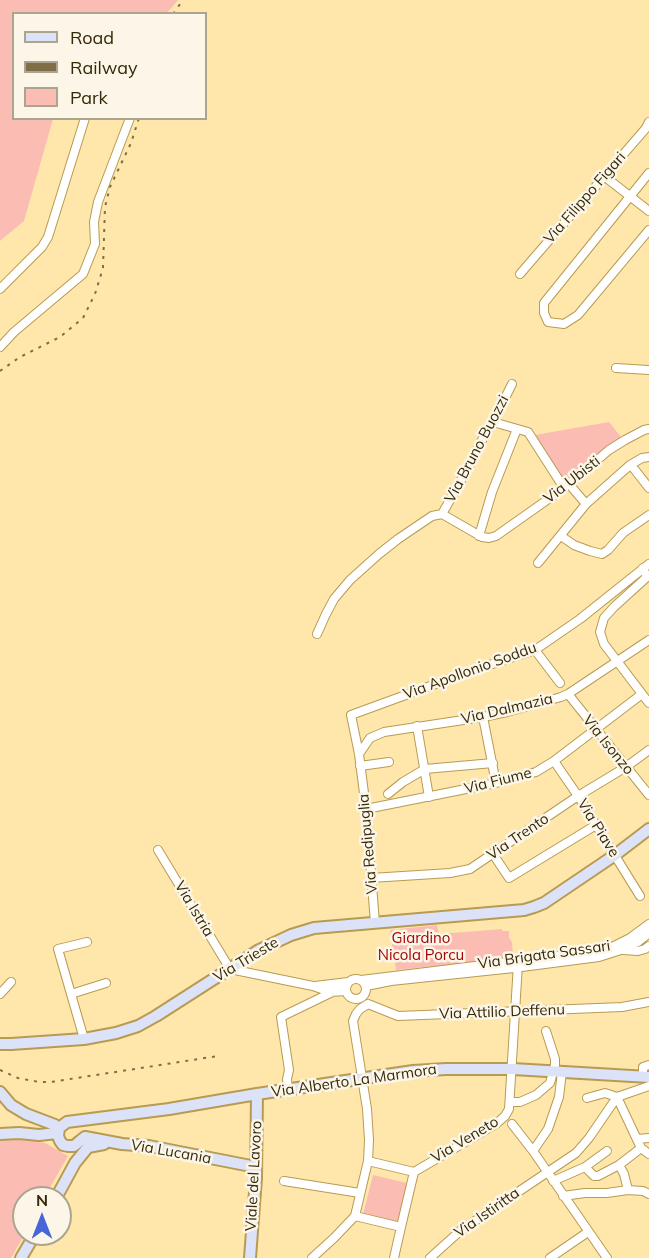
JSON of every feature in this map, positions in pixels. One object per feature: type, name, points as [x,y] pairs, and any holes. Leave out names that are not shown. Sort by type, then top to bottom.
[{"type":"street","points":[[0,289],[42,248],[48,237],[84,120]]},
{"type":"street","points":[[0,348],[14,332],[84,274],[95,244],[94,222],[98,202],[129,120]]},
{"type":"street","name":"Via Filippo Figari","points":[[520,274],[649,122]]},
{"type":"street","points":[[649,173],[544,303],[545,318],[548,322],[564,324],[578,315],[649,230]]},
{"type":"street","points":[[604,176],[649,211]]},
{"type":"street","points":[[616,368],[649,370]]},
{"type":"street","name":"Via Bruno Buozzi","points":[[442,514],[512,384]]},
{"type":"street","points":[[493,422],[528,432],[567,486],[586,504]]},
{"type":"street","points":[[479,536],[492,492],[517,429]]},
{"type":"street","name":"Via Ubisti","points":[[479,536],[489,538],[496,536],[567,486],[609,450],[649,429]]},
{"type":"street","points":[[538,564],[586,504],[630,465],[649,457]]},
{"type":"street","points":[[630,465],[649,488]]},
{"type":"street","name":"Via Bruno Buozzi","points":[[317,634],[334,599],[350,580],[398,539],[432,516],[442,514],[479,536]]},
{"type":"street","points":[[561,536],[574,545],[602,554],[623,533],[649,515]]},
{"type":"street","points":[[646,566],[646,577],[603,618],[600,632],[604,644],[649,703]]},
{"type":"street","name":"Via Apollonio Soddu","points":[[359,754],[351,715],[535,650],[580,619],[646,566]]},
{"type":"street","name":"Via Dalmazia","points":[[359,754],[370,738],[384,732],[483,717],[526,708],[568,694],[649,640]]},
{"type":"street","points":[[535,650],[560,683]]},
{"type":"street","name":"Via Isonzo","points":[[568,694],[649,795]]},
{"type":"street","name":"Via Fiume","points":[[366,809],[496,783],[536,772],[554,761],[642,694]]},
{"type":"street","points":[[483,717],[496,783]]},
{"type":"street","points":[[417,726],[429,797]]},
{"type":"street","name":"Via Trento","points":[[371,879],[459,872],[470,869],[649,750]]},
{"type":"street","name":"Via Redipuglia","points":[[359,754],[375,923]]},
{"type":"street","name":"Via Piave","points":[[554,761],[640,896]]},
{"type":"street","points":[[360,766],[389,762]]},
{"type":"street","points":[[388,794],[424,769],[493,763]]},
{"type":"street","points":[[494,854],[509,878],[596,825]]},
{"type":"street","name":"Via Trieste","points":[[3,1044],[84,1039],[138,1026],[266,946],[302,931],[314,928],[534,908],[615,855],[649,829]]},
{"type":"street","name":"Via Istria","points":[[158,850],[230,969]]},
{"type":"street","name":"Via Brigata Sassari","points":[[364,987],[391,981],[597,951],[630,938],[649,924]]},
{"type":"street","name":"Via Brigata Sassari","points":[[518,964],[599,957],[638,942],[649,933]]},
{"type":"street","points":[[84,1039],[58,949],[87,942]]},
{"type":"street","name":"Via Brigata Sassari","points":[[621,950],[638,951],[645,950],[649,946]]},
{"type":"street","name":"Via Veneto","points":[[414,1172],[496,1124],[509,1109],[518,964]]},
{"type":"street","points":[[230,969],[313,986],[330,992]]},
{"type":"street","points":[[288,1090],[289,1070],[281,1017],[330,992],[348,986],[355,979],[364,987],[368,1004],[360,1009],[353,1021]]},
{"type":"street","points":[[0,994],[11,982]]},
{"type":"street","points":[[71,994],[106,983]]},
{"type":"street","points":[[313,986],[348,986]]},
{"type":"street","points":[[312,1258],[355,1216],[368,1161],[367,1109],[353,1021],[352,999],[348,986]]},
{"type":"street","points":[[352,999],[359,999],[364,987]]},
{"type":"street","name":"Via Attilio Deffenu","points":[[368,1004],[398,1016],[622,1007],[649,1002]]},
{"type":"street","points":[[533,1151],[548,1129],[559,1097],[558,1072],[546,1031]]},
{"type":"street","points":[[617,1097],[647,1080],[643,1067],[649,1065]]},
{"type":"street","name":"Via Alberto La Marmora","points":[[69,1121],[169,1109],[413,1071],[513,1069],[647,1080]]},
{"type":"street","points":[[510,1102],[536,1095],[550,1083],[558,1072]]},
{"type":"street","points":[[1,1093],[11,1105],[77,1123],[83,1134],[75,1163]]},
{"type":"street","points":[[587,1098],[605,1093],[617,1097],[641,1148],[649,1153]]},
{"type":"street","name":"Viale del Lavoro","points":[[250,1258],[256,1167],[257,1094]]},
{"type":"street","name":"Via Istiritta","points":[[430,1258],[460,1231],[576,1153],[617,1097]]},
{"type":"street","points":[[26,1110],[55,1125],[60,1141],[66,1146],[74,1146],[82,1139]]},
{"type":"street","points":[[19,1133],[25,1125],[26,1110]]},
{"type":"street","points":[[58,1132],[62,1124],[69,1121]]},
{"type":"street","points":[[512,1124],[607,1258]]},
{"type":"street","points":[[0,1134],[39,1135],[58,1132]]},
{"type":"street","points":[[637,1138],[649,1138]]},
{"type":"street","name":"Via Lucania","points":[[82,1139],[149,1146],[256,1167]]},
{"type":"street","points":[[63,1186],[75,1163],[88,1147],[122,1144]]},
{"type":"street","points":[[585,1167],[594,1176],[598,1176],[619,1165],[641,1148]]},
{"type":"street","points":[[553,1181],[585,1167],[607,1151]]},
{"type":"street","points":[[368,1161],[414,1172],[394,1258]]},
{"type":"street","points":[[619,1165],[628,1190]]},
{"type":"street","points":[[284,1180],[360,1193]]},
{"type":"street","points":[[563,1196],[628,1190],[644,1191],[649,1194]]},
{"type":"street","points":[[355,1216],[401,1227]]},
{"type":"street","points":[[550,1258],[588,1232]]},
{"type":"street","points":[[438,1250],[442,1258]]},
{"type":"green space","points":[[0,0],[178,0],[168,12],[12,12],[12,120],[53,120],[24,221],[0,241]]},
{"type":"green space","points":[[609,422],[621,437],[564,483],[535,435]]},
{"type":"green space","name":"Giardino Nicola Porcu","points":[[437,925],[439,934],[502,929],[502,931],[509,931],[513,958],[396,970],[390,930]]},
{"type":"green space","points":[[25,1138],[45,1143],[68,1156],[51,1186],[12,1186],[12,1246],[18,1246],[11,1258],[0,1258],[0,1140]]},
{"type":"green space","points":[[373,1175],[407,1183],[398,1222],[363,1214]]},
{"type":"railway","points":[[174,12],[183,0]]},
{"type":"railway","points":[[0,371],[20,357],[60,337],[83,318],[95,294],[103,268],[105,207],[110,187],[131,143],[138,120]]},
{"type":"railway","points":[[0,1070],[18,1078],[51,1082],[218,1056]]}]
